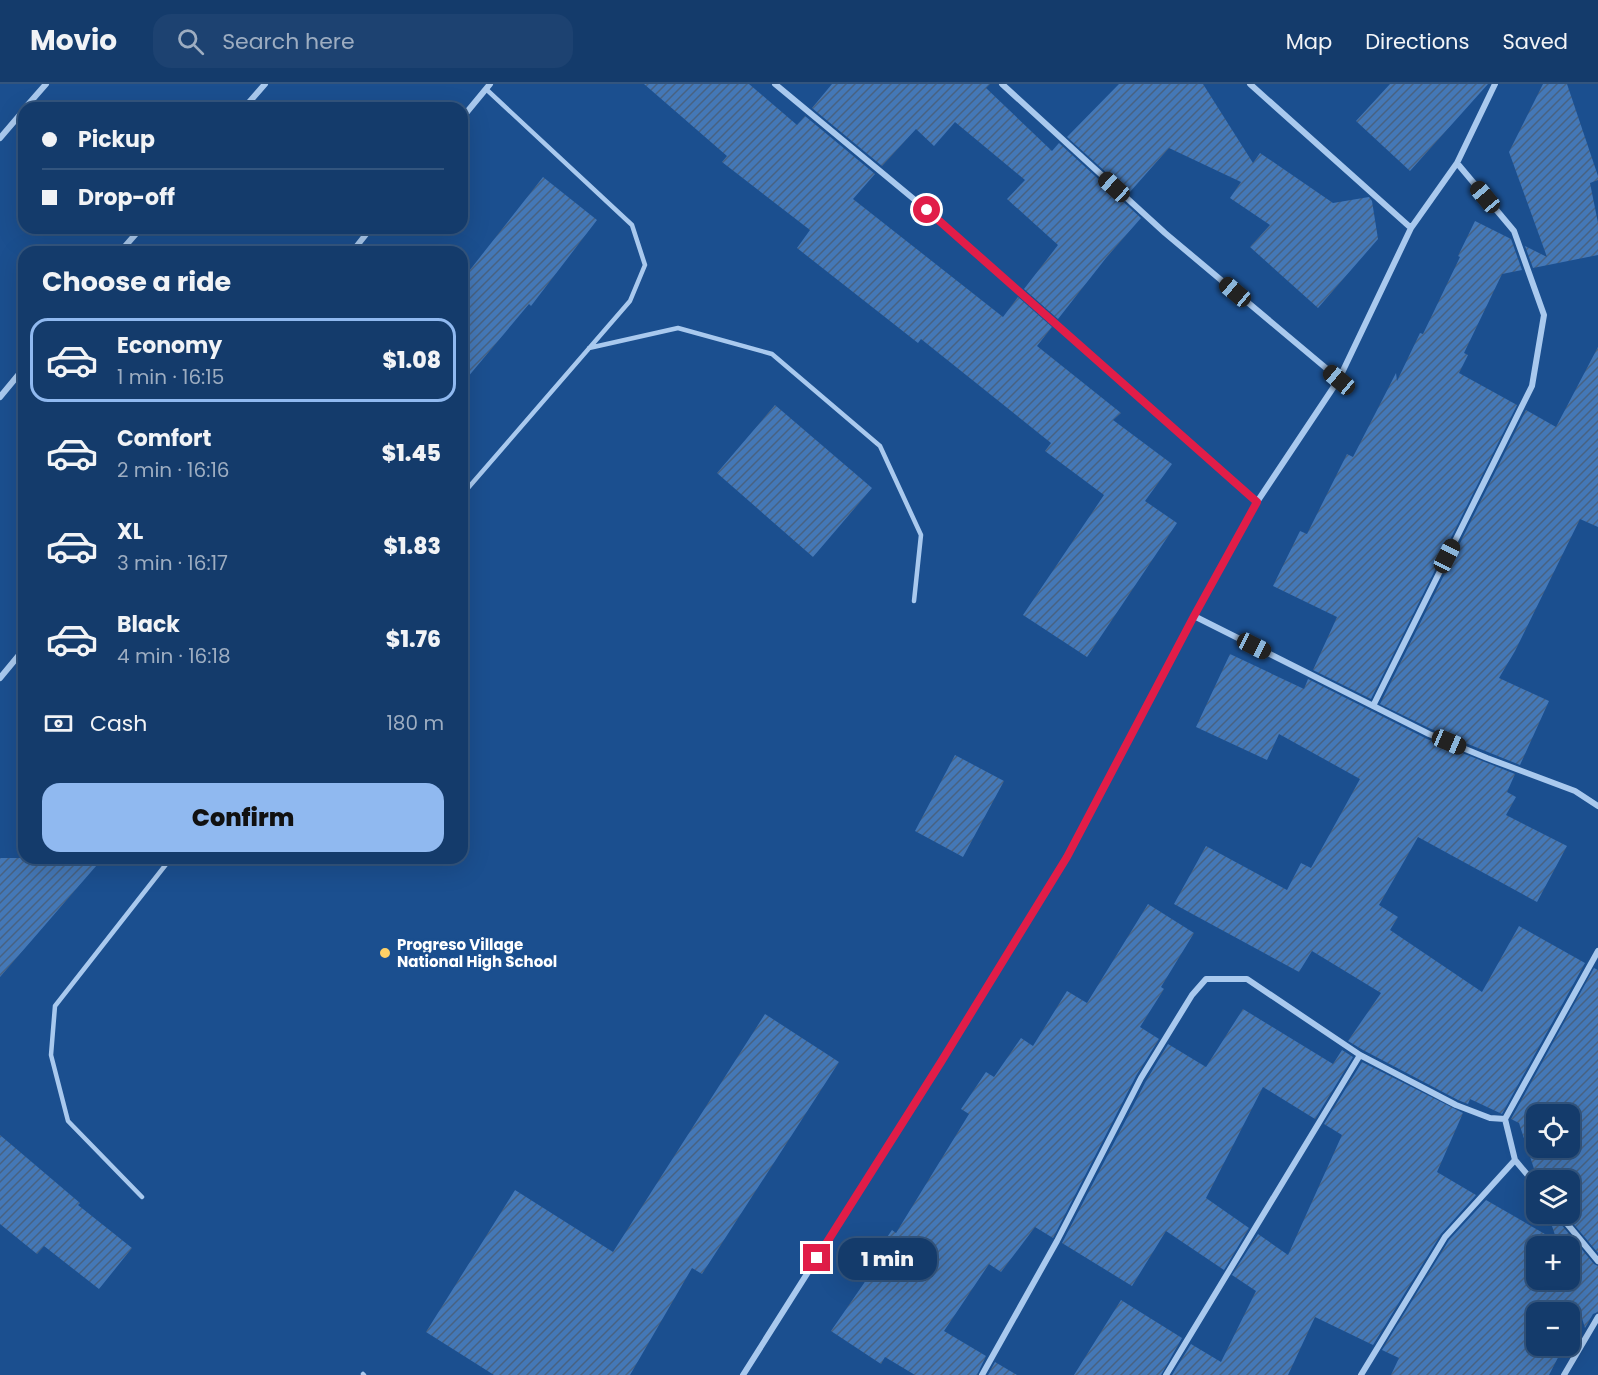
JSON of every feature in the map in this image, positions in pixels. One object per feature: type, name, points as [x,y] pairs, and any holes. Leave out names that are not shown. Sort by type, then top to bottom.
[{"type":"street","points":[[31,102],[46,84]]},
{"type":"street","points":[[249,102],[265,84]]},
{"type":"street","points":[[775,84],[927,210],[1257,502]]},
{"type":"street","points":[[1002,84],[1165,233],[1339,380]]},
{"type":"street","points":[[1250,84],[1411,228]]},
{"type":"street","points":[[743,1375],[941,1062],[1067,857],[1257,502],[1339,380],[1411,228],[1457,163],[1495,84]]},
{"type":"street","points":[[468,110],[486,86]]},
{"type":"street","points":[[0,138],[18,117]]},
{"type":"street","points":[[1373,706],[1532,386],[1544,315],[1514,231],[1457,163]]},
{"type":"street","points":[[125,246],[136,234]]},
{"type":"street","points":[[357,246],[367,234]]},
{"type":"street","points":[[0,397],[18,375]]},
{"type":"street","points":[[1194,616],[1429,734],[1575,791],[1598,806]]},
{"type":"street","points":[[0,678],[18,656]]},
{"type":"street","points":[[1526,1173],[1515,1160],[1505,1119],[1598,951]]},
{"type":"street","points":[[982,1375],[1057,1241],[1141,1078],[1192,995],[1206,979],[1247,979],[1360,1055],[1455,1105],[1490,1118],[1505,1119]]},
{"type":"street","points":[[1166,1375],[1360,1055]]},
{"type":"street","points":[[1361,1375],[1445,1237],[1515,1160]]},
{"type":"street","points":[[1567,1224],[1598,1262]]},
{"type":"street","points":[[1564,1375],[1598,1317]]},
{"type":"lane","points":[[468,488],[630,301],[645,265],[632,225],[486,86]]},
{"type":"lane","points":[[589,348],[678,328],[772,354],[880,446],[921,535],[914,601]]},
{"type":"lane","points":[[142,1197],[68,1121],[51,1055],[55,1006],[166,864]]},
{"type":"building","points":[[644,84],[749,84],[797,125],[805,116],[875,174],[853,199],[1003,317],[1018,297],[1052,327],[1037,346],[1121,413],[1113,420],[1172,464],[1145,501],[1177,523],[1087,657],[1023,615],[1104,495],[1045,451],[1051,443],[921,339],[918,343],[797,248],[810,230],[722,162],[727,156]]},
{"type":"building","points":[[832,84],[990,84],[986,88],[1052,151],[1059,143],[1141,218],[1058,319],[1024,289],[1058,245],[1007,199],[1025,180],[955,122],[934,146],[916,129],[882,166],[812,108]]},
{"type":"building","points":[[1119,84],[1203,84],[1253,163],[1260,153],[1333,203],[1369,197],[1372,201],[1378,239],[1318,308],[1250,247],[1270,225],[1230,198],[1241,182],[1169,148],[1129,193],[1067,137]]},
{"type":"building","points":[[1390,84],[1488,84],[1410,171],[1356,121]]},
{"type":"building","points":[[1543,84],[1567,84],[1598,176],[1598,180],[1590,183],[1598,223],[1598,255],[1533,268],[1525,246],[1547,257],[1509,152]]},
{"type":"building","points":[[543,177],[597,220],[531,306],[529,304],[468,377],[468,272]]},
{"type":"building","points":[[1475,221],[1511,239],[1522,270],[1502,274],[1464,353],[1468,355],[1459,373],[1517,405],[1371,699],[1313,670],[1337,617],[1273,586],[1300,531],[1307,534],[1347,454],[1353,457],[1396,373],[1397,381],[1420,333],[1423,334]]},
{"type":"building","points":[[1598,347],[1598,527],[1580,519],[1515,651],[1499,678],[1549,701],[1520,765],[1431,729],[1380,704],[1526,410],[1556,427]]},
{"type":"building","points":[[775,405],[872,488],[813,557],[717,473]]},
{"type":"building","points":[[1230,654],[1304,689],[1308,679],[1427,739],[1515,774],[1507,792],[1516,797],[1506,815],[1567,846],[1537,902],[1418,837],[1379,905],[1398,917],[1390,930],[1482,992],[1519,926],[1585,963],[1502,1114],[1470,1099],[1468,1104],[1458,1100],[1348,1041],[1381,993],[1312,951],[1299,972],[1174,904],[1206,846],[1287,890],[1301,863],[1311,868],[1360,779],[1279,734],[1267,760],[1196,727]]},
{"type":"building","points":[[955,755],[1004,781],[963,857],[915,831]]},
{"type":"building","points":[[0,858],[18,858],[18,864],[98,864],[0,977]]},
{"type":"building","points":[[1148,904],[1194,933],[1161,987],[1164,989],[1140,1027],[1159,1039],[1136,1076],[1053,1238],[1035,1227],[1001,1272],[989,1264],[944,1331],[986,1356],[977,1375],[915,1375],[885,1357],[881,1364],[831,1331],[871,1273],[865,1269],[892,1230],[896,1233],[969,1114],[961,1109],[986,1072],[994,1077],[1021,1038],[1033,1046],[1067,991],[1087,1003]]},
{"type":"building","points":[[1594,968],[1598,970],[1598,1253],[1573,1224],[1580,1224],[1580,1170],[1534,1170],[1530,1158],[1580,1158],[1580,1104],[1526,1104],[1526,1144],[1519,1123],[1511,1119]]},
{"type":"building","points":[[1243,1009],[1333,1064],[1342,1050],[1353,1057],[1315,1119],[1263,1087],[1206,1198],[1249,1228],[1224,1270],[1166,1231],[1132,1286],[1062,1243],[1146,1081],[1168,1044],[1206,1067]]},
{"type":"building","points":[[765,1014],[839,1062],[702,1274],[692,1268],[630,1375],[494,1375],[426,1332],[515,1190],[613,1252]]},
{"type":"building","points":[[1362,1062],[1463,1113],[1437,1172],[1476,1195],[1441,1234],[1373,1345],[1315,1317],[1288,1375],[1172,1375],[1191,1344],[1221,1362],[1256,1291],[1232,1275],[1258,1234],[1288,1255],[1342,1135],[1324,1124]]},
{"type":"building","points":[[0,1135],[80,1203],[78,1205],[132,1248],[99,1289],[44,1246],[37,1254],[0,1224]]},
{"type":"building","points":[[1486,1200],[1548,1236],[1526,1236],[1526,1290],[1580,1290],[1580,1247],[1598,1266],[1598,1312],[1593,1314],[1585,1328],[1581,1315],[1580,1317],[1580,1302],[1526,1302],[1526,1356],[1559,1356],[1549,1375],[1391,1375],[1399,1358],[1382,1350],[1449,1240]]},
{"type":"building","points":[[1551,1224],[1561,1224],[1571,1236],[1555,1236]]},
{"type":"building","points":[[1121,1300],[1182,1338],[1161,1375],[1074,1375]]},
{"type":"building","points":[[995,1362],[1017,1375],[988,1375]]},
{"type":"place","name":"Progreso Village National High School","points":[[385,953]]},
{"type":"route","points":[[817,1258],[1067,857],[1257,502],[927,210]]}]
